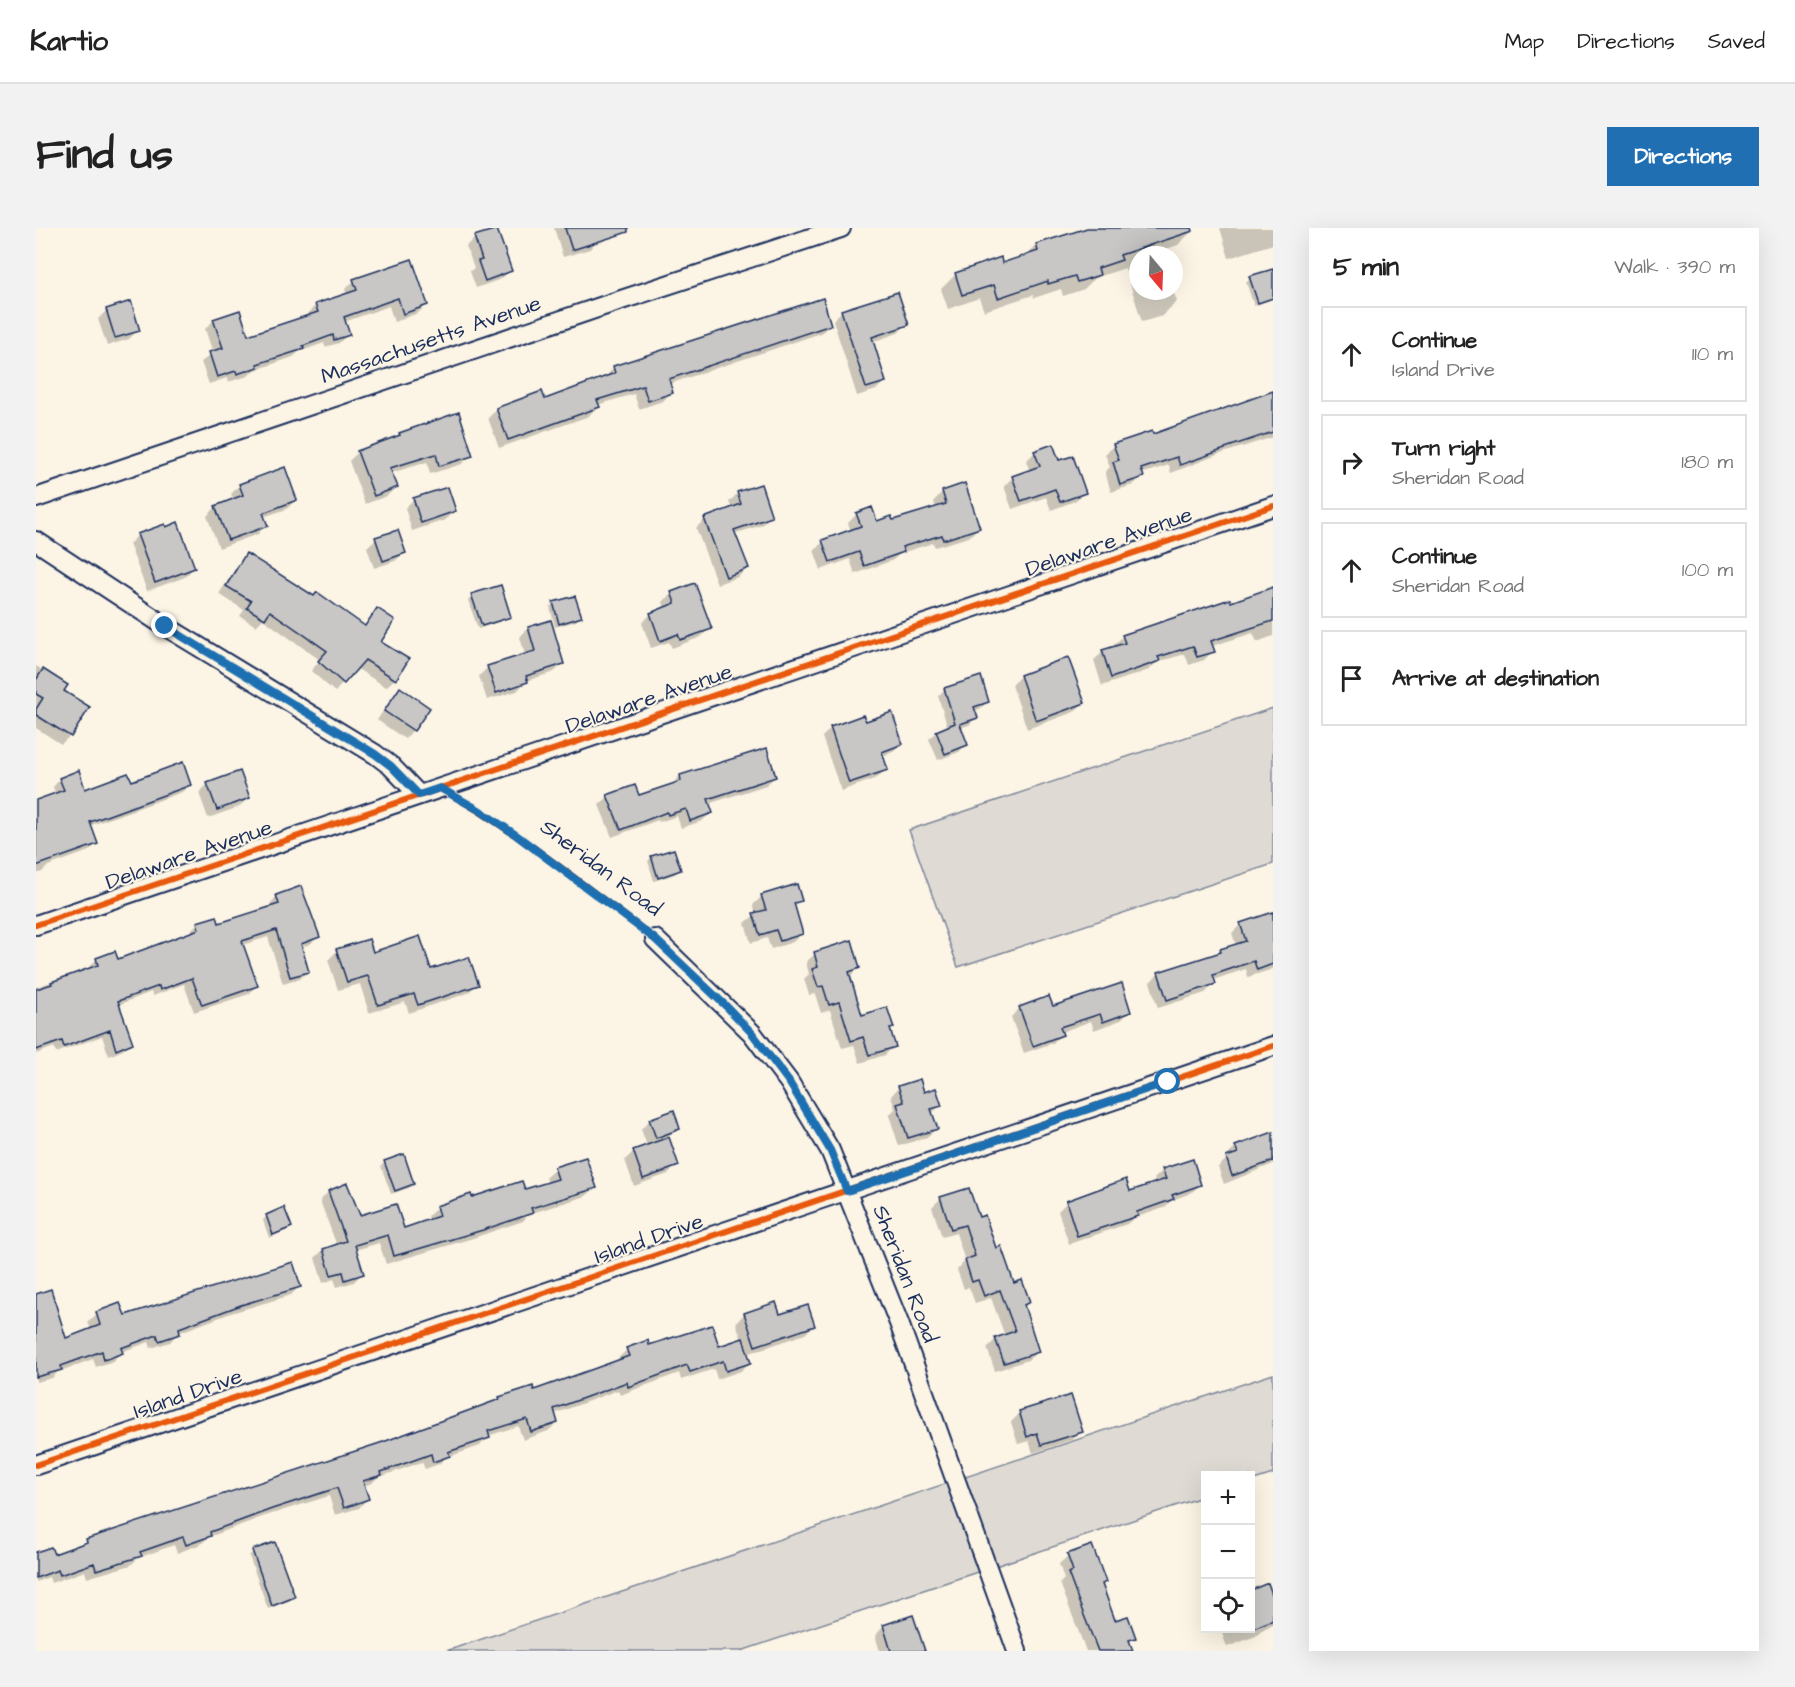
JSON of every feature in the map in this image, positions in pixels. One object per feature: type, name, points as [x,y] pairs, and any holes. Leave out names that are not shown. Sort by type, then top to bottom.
[{"type":"street","name":"Massachusetts Avenue","points":[[36,498],[841,228]]},
{"type":"street","name":"Delaware Avenue","points":[[36,925],[1273,506]]},
{"type":"street","points":[[36,541],[165,626],[375,754],[391,766],[419,795]]},
{"type":"street","name":"Sheridan Road","points":[[655,939],[752,1033],[777,1066],[830,1150],[899,1323],[1017,1651]]},
{"type":"street","name":"Island Drive","points":[[36,1465],[1273,1046]]},
{"type":"shaded area","points":[[1273,708],[1273,864],[958,967],[909,830]]},
{"type":"shaded area","points":[[1273,1374],[1273,1474],[1255,1480],[1255,1471],[1201,1471],[1201,1497],[741,1651],[446,1651]]},
{"type":"building","points":[[565,228],[628,228],[628,232],[572,250]]},
{"type":"building","points":[[1087,228],[1192,228],[1193,231],[1147,246],[1129,246],[1129,252],[1120,255],[1122,260],[1098,268],[1100,275],[1077,282],[1075,276],[1048,284],[1048,281],[998,298],[994,285],[962,295],[955,273],[1001,257],[1002,263],[1038,251],[1036,244]]},
{"type":"building","points":[[497,229],[512,271],[485,281],[478,261],[482,260],[474,236]]},
{"type":"building","points":[[412,259],[428,305],[403,314],[398,298],[344,317],[350,335],[334,340],[333,335],[303,346],[304,349],[257,364],[258,367],[237,374],[236,371],[217,377],[209,352],[223,348],[213,319],[240,310],[248,335],[318,312],[315,304],[357,290],[353,279]]},
{"type":"building","points":[[1273,269],[1273,298],[1258,303],[1249,276]]},
{"type":"building","points":[[898,292],[909,325],[872,337],[886,382],[866,388],[841,310]]},
{"type":"building","points":[[823,298],[831,325],[669,379],[673,393],[648,401],[643,386],[597,400],[600,407],[508,440],[496,408],[542,391],[545,399],[615,373],[613,366]]},
{"type":"building","points":[[131,301],[140,331],[115,338],[106,309]]},
{"type":"building","points":[[1273,391],[1273,432],[1180,465],[1177,457],[1141,469],[1144,477],[1120,485],[1113,462],[1119,460],[1113,444],[1152,431],[1153,434]]},
{"type":"building","points":[[459,412],[473,456],[439,466],[436,454],[390,468],[398,487],[374,496],[357,451],[400,435],[399,433]]},
{"type":"building","points":[[1053,444],[1059,460],[1073,456],[1086,493],[1060,502],[1055,489],[1021,501],[1012,476],[1040,466],[1034,451]]},
{"type":"building","points":[[285,467],[297,500],[263,513],[268,526],[228,540],[215,506],[243,495],[239,484]]},
{"type":"building","points":[[965,483],[980,528],[943,540],[942,535],[902,547],[904,552],[864,566],[859,552],[830,562],[822,540],[861,526],[856,513],[872,507],[877,521],[891,516],[893,520],[946,504],[942,491]]},
{"type":"building","points":[[761,484],[772,517],[734,530],[749,568],[726,577],[704,518],[741,504],[737,492]]},
{"type":"building","points":[[448,487],[456,511],[421,523],[413,498]]},
{"type":"building","points":[[178,522],[195,568],[155,583],[137,534]]},
{"type":"building","points":[[398,530],[406,553],[383,561],[375,537]]},
{"type":"building","points":[[246,553],[314,596],[317,592],[365,626],[377,608],[395,620],[381,642],[409,659],[396,680],[365,660],[344,684],[318,661],[327,651],[270,611],[265,619],[247,608],[251,601],[226,586]]},
{"type":"building","points":[[695,583],[712,629],[680,640],[678,634],[660,641],[650,613],[675,603],[671,592]]},
{"type":"building","points":[[501,585],[511,617],[482,626],[471,594]]},
{"type":"building","points":[[1273,587],[1273,621],[1211,641],[1215,652],[1197,657],[1193,646],[1158,657],[1160,661],[1111,678],[1102,650],[1125,643],[1122,635]]},
{"type":"building","points":[[575,596],[582,617],[559,624],[553,602]]},
{"type":"building","points":[[551,620],[564,664],[526,676],[528,682],[496,693],[487,666],[535,651],[528,627]]},
{"type":"building","points":[[1068,657],[1085,703],[1036,721],[1020,675]]},
{"type":"building","points":[[43,669],[68,685],[64,691],[90,707],[71,737],[36,715],[36,709],[43,698],[36,694],[36,680]]},
{"type":"building","points":[[981,676],[989,702],[974,707],[978,718],[960,724],[968,745],[945,754],[936,731],[955,723],[944,688]]},
{"type":"building","points":[[400,687],[430,708],[414,731],[384,711]]},
{"type":"building","points":[[892,712],[903,744],[882,752],[888,770],[849,783],[830,727],[863,715],[866,721]]},
{"type":"building","points":[[767,748],[776,777],[708,799],[713,813],[690,821],[686,809],[668,815],[667,812],[621,830],[607,795],[635,785],[639,795],[681,781],[680,775]]},
{"type":"building","points":[[183,762],[191,785],[90,822],[98,844],[36,866],[36,800],[64,790],[59,778],[79,770],[85,789],[128,773],[132,781]]},
{"type":"building","points":[[240,771],[250,798],[217,810],[207,783]]},
{"type":"building","points":[[674,849],[681,870],[658,878],[651,856]]},
{"type":"building","points":[[797,884],[802,901],[794,903],[803,934],[780,941],[776,930],[760,935],[753,913],[766,910],[761,895]]},
{"type":"building","points":[[301,886],[320,937],[301,944],[309,972],[290,977],[276,930],[242,941],[258,986],[202,1005],[192,978],[160,990],[159,986],[118,1001],[133,1043],[116,1050],[110,1030],[64,1047],[62,1041],[36,1050],[36,989],[98,965],[96,958],[115,951],[118,959],[199,929],[197,922],[217,916],[219,923],[279,904],[276,895]]},
{"type":"building","points":[[1273,912],[1273,964],[1257,970],[1254,961],[1213,975],[1216,984],[1167,1000],[1158,972],[1221,952],[1220,949],[1246,941],[1240,923]]},
{"type":"building","points":[[420,936],[431,969],[469,957],[479,985],[418,1005],[414,994],[378,1005],[368,976],[347,982],[336,949],[369,939],[373,952]]},
{"type":"building","points":[[852,940],[860,968],[849,972],[862,1015],[887,1007],[894,1028],[890,1029],[896,1047],[869,1055],[863,1037],[851,1041],[839,1002],[829,1005],[823,986],[818,987],[812,969],[818,967],[814,952]]},
{"type":"building","points":[[1122,983],[1131,1012],[1103,1022],[1100,1014],[1060,1027],[1063,1035],[1033,1046],[1019,1007],[1049,996],[1053,1006]]},
{"type":"building","points":[[920,1079],[924,1092],[936,1088],[942,1106],[931,1109],[938,1129],[908,1138],[897,1104],[904,1102],[898,1086]]},
{"type":"building","points":[[674,1110],[680,1129],[656,1138],[649,1119]]},
{"type":"building","points":[[1273,1132],[1273,1161],[1232,1176],[1226,1157],[1238,1153],[1235,1146]]},
{"type":"building","points":[[669,1137],[679,1166],[643,1179],[633,1150]]},
{"type":"building","points":[[404,1154],[414,1184],[395,1191],[384,1161]]},
{"type":"building","points":[[586,1157],[597,1188],[531,1208],[533,1213],[483,1230],[394,1256],[388,1235],[355,1245],[364,1274],[345,1280],[343,1272],[331,1275],[323,1249],[346,1241],[328,1191],[347,1183],[360,1215],[396,1204],[404,1228],[439,1216],[436,1206],[471,1194],[472,1197],[522,1181],[525,1189],[558,1179],[554,1167]]},
{"type":"building","points":[[1193,1159],[1201,1185],[1172,1195],[1174,1199],[1137,1212],[1138,1216],[1077,1236],[1066,1201],[1126,1179],[1130,1191],[1166,1179],[1162,1169]]},
{"type":"building","points":[[969,1188],[979,1217],[985,1215],[996,1248],[1001,1246],[1014,1283],[1022,1280],[1030,1302],[1024,1305],[1039,1352],[1004,1363],[995,1338],[1015,1331],[1000,1290],[984,1296],[978,1280],[972,1282],[965,1260],[975,1256],[965,1225],[951,1229],[940,1197]]},
{"type":"building","points":[[284,1207],[292,1227],[273,1235],[266,1215]]},
{"type":"building","points":[[293,1262],[301,1287],[241,1305],[179,1328],[180,1334],[159,1341],[157,1335],[121,1348],[123,1353],[104,1360],[102,1351],[61,1366],[62,1370],[36,1377],[36,1294],[51,1289],[66,1338],[100,1325],[96,1312],[120,1303],[125,1315]]},
{"type":"building","points":[[776,1302],[780,1314],[808,1305],[815,1326],[755,1346],[744,1313]]},
{"type":"building","points":[[712,1325],[719,1346],[743,1338],[751,1363],[726,1371],[723,1361],[690,1372],[687,1365],[628,1387],[627,1382],[554,1409],[558,1423],[531,1432],[527,1419],[488,1431],[490,1438],[448,1452],[450,1456],[433,1462],[431,1454],[363,1481],[369,1499],[344,1508],[337,1488],[210,1532],[211,1536],[186,1545],[183,1537],[140,1552],[142,1556],[96,1570],[94,1563],[60,1575],[58,1570],[36,1578],[36,1552],[51,1547],[54,1554],[87,1542],[86,1539],[383,1442],[500,1399],[499,1397],[533,1386],[534,1390],[596,1368],[629,1356],[626,1348],[648,1340],[649,1345]]},
{"type":"building","points":[[1071,1395],[1083,1432],[1041,1445],[1037,1433],[1027,1437],[1019,1411]]},
{"type":"building","points":[[275,1542],[295,1597],[272,1606],[252,1550]]},
{"type":"building","points":[[1092,1545],[1106,1582],[1102,1584],[1115,1620],[1128,1616],[1136,1638],[1129,1640],[1133,1651],[1098,1651],[1080,1605],[1068,1573],[1073,1571],[1067,1554]]},
{"type":"building","points":[[1268,1583],[1273,1597],[1273,1620],[1255,1627],[1255,1588]]},
{"type":"building","points":[[913,1615],[925,1651],[891,1651],[883,1625]]},
{"type":"cycle path","points":[[36,925],[1273,506]]},
{"type":"cycle path","points":[[440,788],[496,822],[577,879],[655,939]]},
{"type":"cycle path","points":[[36,1465],[1273,1046]]},
{"type":"route","points":[[165,626],[375,754],[391,766],[419,795],[440,788],[479,810],[655,939],[752,1033],[789,1082],[830,1150],[847,1191],[1168,1082]]}]
